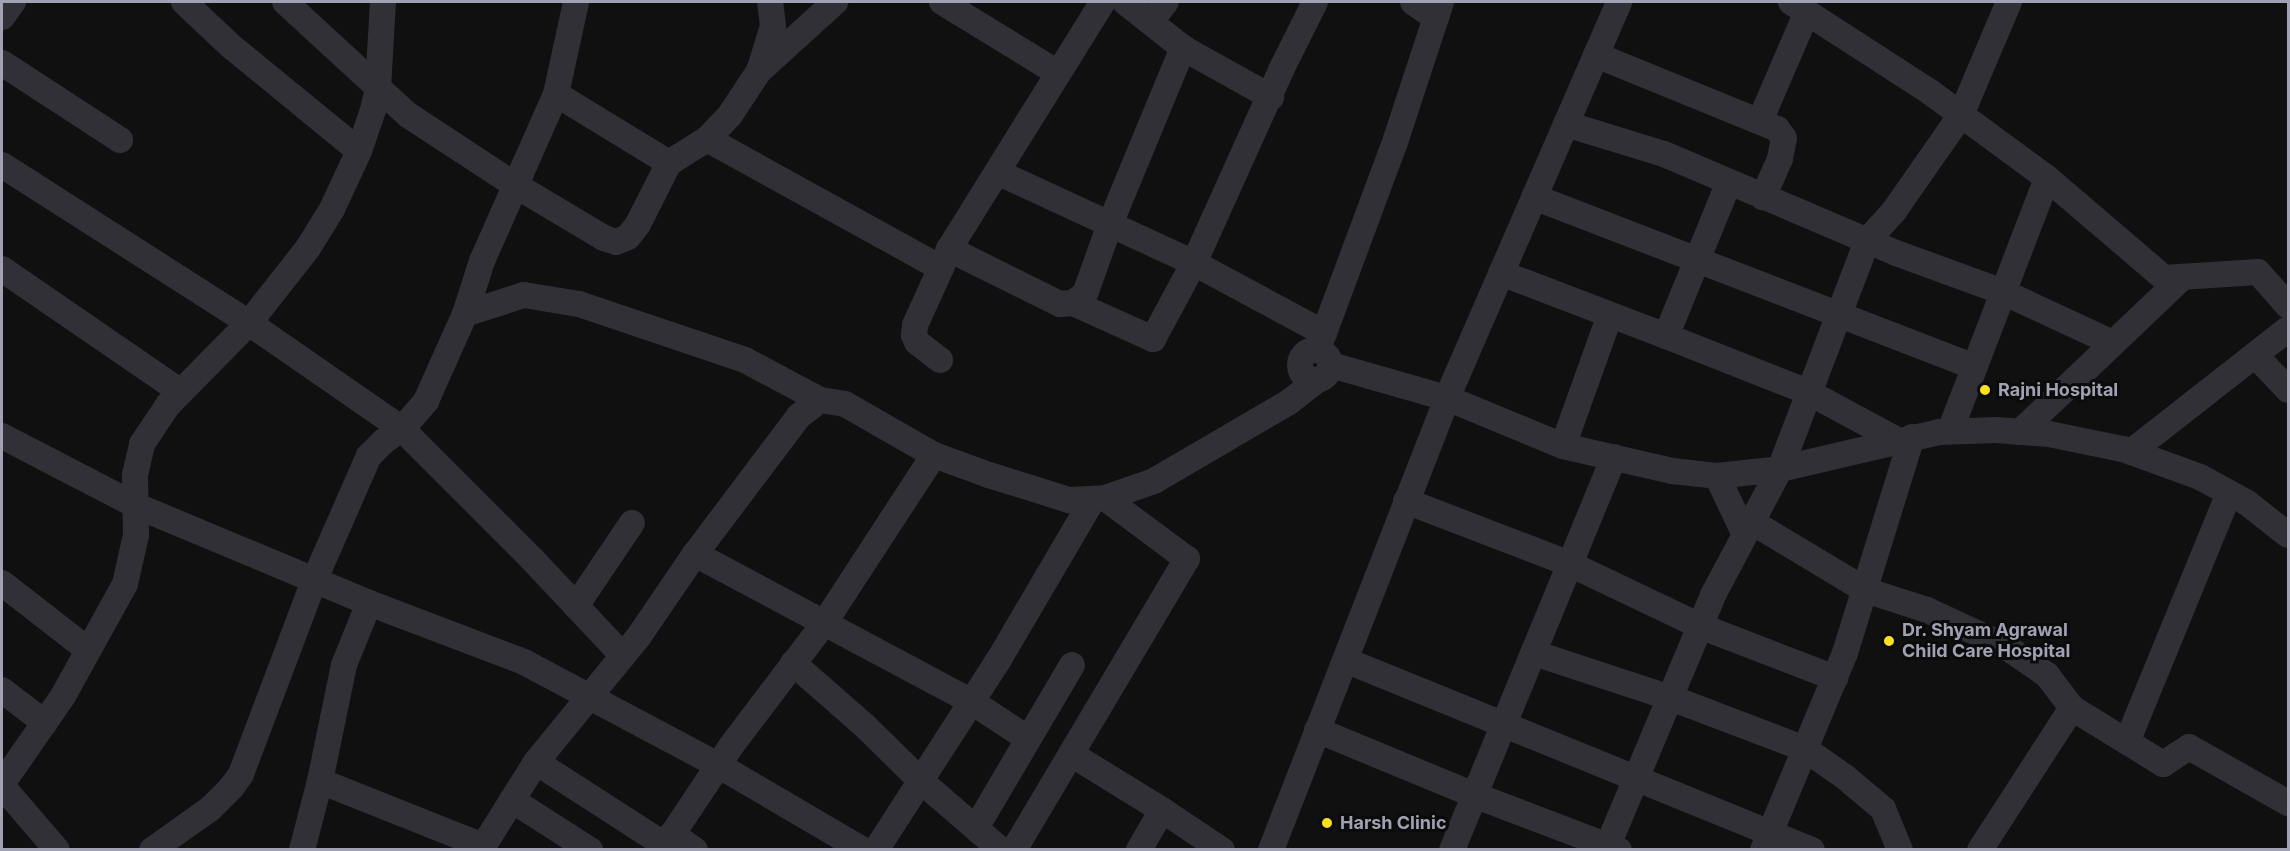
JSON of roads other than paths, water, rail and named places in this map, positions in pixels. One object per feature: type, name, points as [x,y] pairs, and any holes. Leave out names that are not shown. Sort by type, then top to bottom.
[{"type":"street","points":[[2,17],[13,2]]},
{"type":"street","points":[[184,2],[232,47],[359,151]]},
{"type":"street","points":[[285,2],[408,115],[515,185],[604,238],[616,242],[628,237],[638,224],[669,163],[707,139],[730,115],[759,71],[834,2]]},
{"type":"street","points":[[57,849],[2,785],[45,723],[125,584],[136,535],[135,475],[142,444],[168,405],[249,323],[321,228],[359,151],[378,88],[383,2]]},
{"type":"street","points":[[152,849],[210,808],[231,788],[241,774],[314,581],[369,456],[384,441],[402,429],[426,401],[465,314],[482,261],[556,94],[576,2]]},
{"type":"street","points":[[759,71],[773,26],[770,2]]},
{"type":"street","points":[[942,2],[1058,73]]},
{"type":"street","points":[[940,360],[924,349],[914,335],[915,325],[945,258],[1103,2]]},
{"type":"street","points":[[1125,2],[1159,11],[1183,48],[1271,97]]},
{"type":"street","points":[[707,139],[945,258],[1060,304],[1073,303],[1153,339],[1194,263],[1315,2]]},
{"type":"street","points":[[465,314],[524,295],[579,304],[745,360],[820,400],[845,404],[934,455],[989,476],[1069,500],[1099,499],[1154,481],[1289,402],[1322,357],[1439,10],[1413,2]]},
{"type":"street","points":[[1271,849],[1447,398],[1619,2]]},
{"type":"street","points":[[1317,730],[1474,795],[1611,848],[1637,777],[1713,595],[1780,469],[1867,241],[1894,211],[1961,115],[2009,2]]},
{"type":"street","points":[[1760,121],[1799,7],[1961,115],[2047,178],[2164,278],[2259,272],[2289,306]]},
{"type":"street","points":[[1073,303],[1085,294],[1110,224],[1183,48]]},
{"type":"street","points":[[1596,55],[1777,129],[1784,138],[1780,159],[1763,197]]},
{"type":"street","points":[[2,63],[120,140]]},
{"type":"street","points":[[556,94],[669,163]]},
{"type":"street","points":[[1566,124],[1664,154],[1867,241],[2003,292],[2113,343]]},
{"type":"street","points":[[2,165],[249,323],[402,429],[623,656]]},
{"type":"street","points":[[997,172],[1194,263],[1322,357],[1447,398],[1563,446],[1672,471],[1717,476],[1780,469],[1905,439],[1950,431],[2049,434],[2131,452],[2200,477],[2284,524]]},
{"type":"street","points":[[1950,431],[2047,178]]},
{"type":"street","points":[[1666,336],[1729,182]]},
{"type":"street","points":[[1534,197],[1974,367]]},
{"type":"street","points":[[2,268],[181,392]]},
{"type":"street","points":[[1501,273],[1808,392],[1905,439]]},
{"type":"street","points":[[2020,432],[2183,277]]},
{"type":"street","points":[[1563,446],[1610,315]]},
{"type":"street","points":[[2131,452],[2289,329]]},
{"type":"street","points":[[2255,355],[2289,390]]},
{"type":"street","points":[[320,782],[482,848],[536,762],[623,656],[695,554],[798,416],[820,400]]},
{"type":"street","points":[[2,436],[137,506],[314,581],[524,662],[718,765],[862,849]]},
{"type":"street","points":[[1767,841],[1835,678],[1866,590],[1905,439]]},
{"type":"street","points":[[666,843],[718,765],[825,622],[934,455]]},
{"type":"street","points":[[1452,849],[1614,457]]},
{"type":"street","points":[[1717,476],[1748,529],[1866,590],[1928,610],[2005,646],[2047,675],[2072,708],[2163,764],[2189,747],[2289,804]]},
{"type":"street","points":[[2127,742],[2229,493]]},
{"type":"street","points":[[876,849],[972,702],[1099,499]]},
{"type":"street","points":[[1014,849],[1187,560],[1099,499]]},
{"type":"street","points":[[1406,501],[1570,564],[1700,626],[1835,678]]},
{"type":"street","points":[[576,606],[632,523]]},
{"type":"street","points":[[695,554],[972,702],[1027,738]]},
{"type":"street","points":[[2,583],[88,650]]},
{"type":"street","points":[[309,847],[344,664],[369,603]]},
{"type":"street","points":[[1534,653],[1671,698],[1805,749],[1845,777],[1883,809],[1900,849]]},
{"type":"street","points":[[1345,660],[1637,777],[1767,841],[1812,849]]},
{"type":"street","points":[[793,663],[865,726],[921,782],[1001,849]]},
{"type":"street","points":[[976,828],[1072,665]]},
{"type":"street","points":[[2,690],[45,723]]},
{"type":"street","points":[[1980,849],[2072,708]]},
{"type":"street","points":[[1071,754],[1222,849]]},
{"type":"street","points":[[536,762],[666,843],[695,849]]},
{"type":"street","points":[[512,800],[590,849]]},
{"type":"street","points":[[1139,849],[1162,810]]},
{"type":"place","name":"Rajni Hospital","points":[[1985,390]]},
{"type":"place","name":"Dr. Shyam Agrawal Child Care Hospital","points":[[1889,641]]},
{"type":"place","name":"Harsh Clinic","points":[[1327,823]]}]
